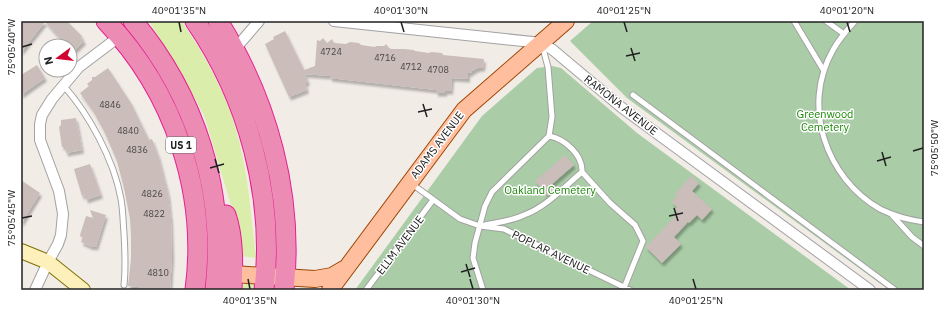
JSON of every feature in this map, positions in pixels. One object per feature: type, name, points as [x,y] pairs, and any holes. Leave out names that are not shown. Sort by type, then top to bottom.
[{"type":"highway","name":"US 1","points":[[106,21],[134,54],[156,89],[174,127],[184,153],[190,180],[196,221],[198,260],[195,290]]},
{"type":"highway","name":"US 1","points":[[133,21],[159,55],[180,92],[198,133],[210,176],[230,231],[224,283]]},
{"type":"highway","points":[[195,21],[217,57],[232,86],[250,139],[257,166],[263,205],[265,233],[264,283]]},
{"type":"highway","points":[[218,21],[249,78],[262,111],[271,140],[280,179],[285,215],[286,248],[284,284]]},
{"type":"main road","name":"ADAMS AVENUE","points":[[330,290],[464,110],[544,50],[566,21]]},
{"type":"main road","points":[[21,251],[48,262],[82,290]]},
{"type":"main road","points":[[199,290],[209,282],[284,284],[324,278],[332,276],[347,267]]},
{"type":"street","points":[[234,49],[259,21]]},
{"type":"street","name":"RAMONA AVENUE","points":[[334,21],[400,25],[544,50],[554,50],[621,107],[870,290]]},
{"type":"street","points":[[35,290],[58,244],[61,235],[63,214],[59,191],[40,140],[40,124],[42,115],[46,107],[79,67],[120,36]]},
{"type":"lane","points":[[826,21],[844,34]]},
{"type":"lane","points":[[855,21],[832,50],[824,71],[820,91],[819,111],[823,137],[836,168],[851,186],[880,208],[892,214],[909,220],[924,222]]},
{"type":"lane","points":[[796,22],[824,71]]},
{"type":"lane","points":[[483,290],[473,258],[475,243],[485,206],[492,192],[549,136],[552,117],[548,67],[544,50]]},
{"type":"lane","points":[[63,85],[75,98],[94,127],[113,169],[121,199],[126,265],[124,285]]},
{"type":"lane","points":[[633,96],[895,290]]},
{"type":"lane","points":[[549,136],[563,140],[579,158],[582,165],[582,172],[610,203],[635,225],[643,240],[627,289]]},
{"type":"lane","points":[[480,226],[511,220],[525,215],[542,205],[582,172]]},
{"type":"lane","name":"POPLAR AVENUE","points":[[409,182],[460,219],[480,226],[504,229],[627,289]]},
{"type":"lane","name":"ELLM AVENUE","points":[[366,290],[433,200]]},
{"type":"lane","points":[[892,214],[912,237],[924,246]]},
{"type":"green space","points":[[149,21],[181,21],[205,58],[219,85],[231,113],[243,159],[256,258],[240,256],[233,212],[204,115]]},
{"type":"green space","name":"Greenwood Cemetery","points":[[593,21],[924,21],[924,290],[889,290],[627,98],[570,41]]},
{"type":"green space","name":"Oakland Cemetery","points":[[552,66],[561,68],[637,133],[851,290],[355,290],[482,116],[537,68]]},
{"type":"green space","points":[[236,284],[254,284],[253,290],[235,290]]},
{"type":"building","points":[[21,21],[67,21],[82,36],[81,37],[84,41],[78,47],[78,38],[60,38],[45,22],[21,52]]},
{"type":"building","points":[[285,31],[304,70],[315,66],[317,40],[320,41],[323,38],[327,43],[332,39],[334,43],[346,44],[350,42],[375,47],[384,46],[386,44],[391,49],[442,53],[443,55],[484,59],[483,68],[475,69],[471,73],[468,73],[468,79],[452,78],[451,91],[445,91],[445,93],[436,93],[436,90],[305,74],[308,82],[305,83],[307,90],[289,97],[265,44],[274,39],[273,37]]},
{"type":"building","points":[[37,65],[38,78],[45,78],[21,95],[21,75]]},
{"type":"building","points":[[108,68],[131,103],[149,140],[152,139],[159,158],[168,194],[171,222],[172,257],[170,290],[139,290],[139,287],[128,286],[131,259],[131,236],[130,219],[124,188],[117,161],[104,131],[93,111],[80,93],[89,86],[87,84],[92,80],[92,77],[95,77]]},
{"type":"building","points":[[76,118],[82,150],[66,153],[65,147],[62,147],[59,127],[61,125],[61,120]]},
{"type":"building","points":[[565,155],[574,165],[552,184],[557,189],[548,196],[535,181]]},
{"type":"building","points":[[90,164],[101,195],[86,200],[85,195],[82,196],[74,169]]},
{"type":"building","points":[[691,176],[699,183],[692,191],[712,209],[702,220],[697,215],[674,237],[681,244],[662,263],[646,247],[678,213],[675,210],[677,207],[672,202],[677,196],[675,194]]},
{"type":"building","points":[[21,180],[40,193],[21,224]]},
{"type":"building","points":[[90,210],[106,215],[96,247],[92,247],[81,242],[83,237],[80,235],[86,216],[93,218]]}]
